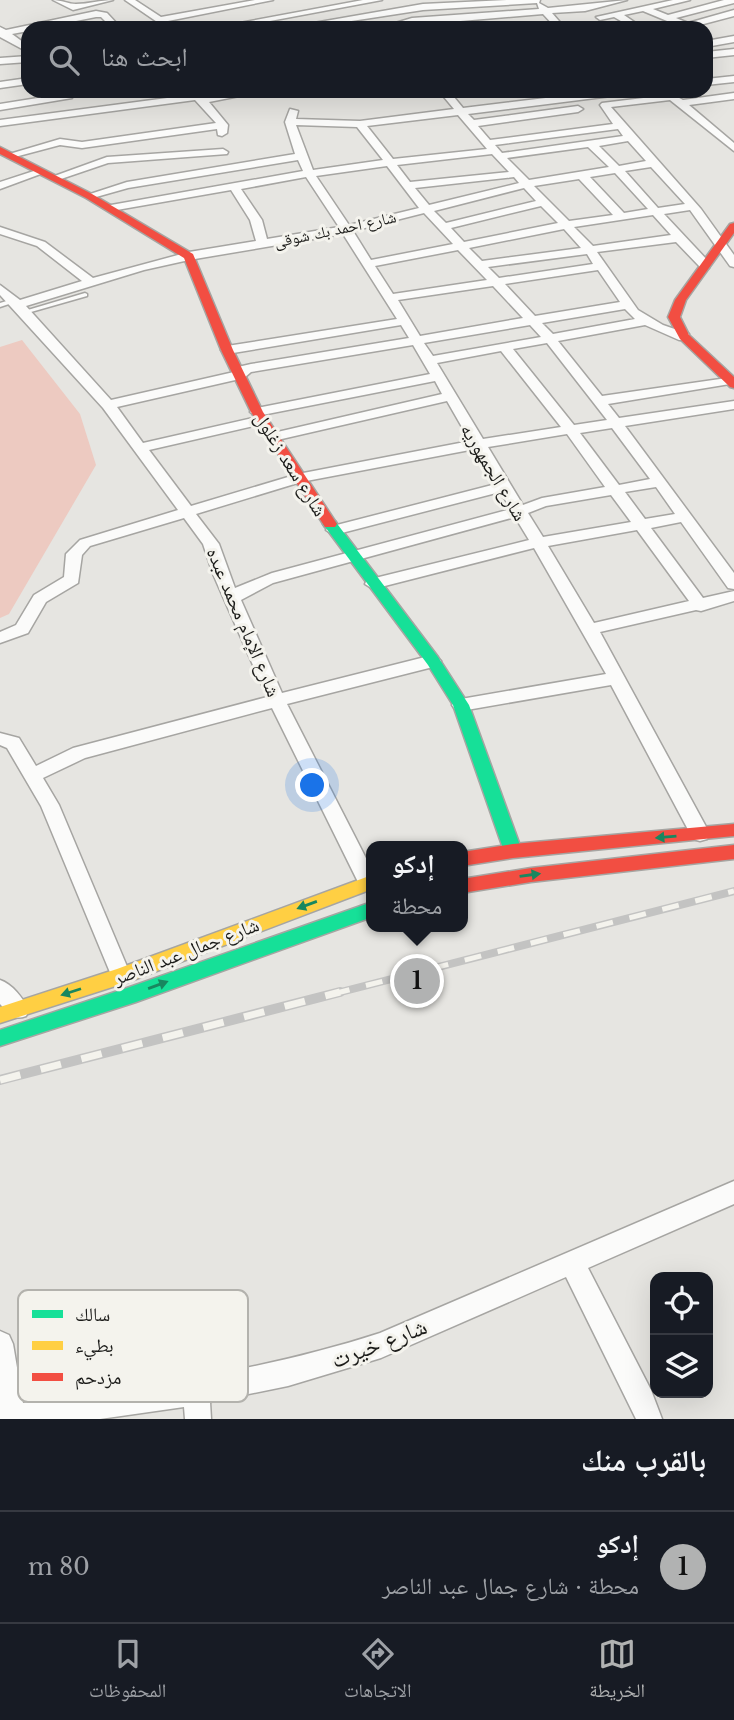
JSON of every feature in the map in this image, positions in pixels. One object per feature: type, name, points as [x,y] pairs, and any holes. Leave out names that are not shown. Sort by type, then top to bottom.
[{"type":"street","points":[[57,0],[81,21]]},
{"type":"street","points":[[35,21],[109,0]]},
{"type":"street","points":[[129,0],[160,20],[269,0]]},
{"type":"street","points":[[261,12],[326,0]]},
{"type":"street","points":[[257,21],[378,0]]},
{"type":"street","points":[[415,0],[430,19]]},
{"type":"street","points":[[336,21],[423,8],[536,0],[555,21]]},
{"type":"street","points":[[569,0],[604,21]]},
{"type":"street","points":[[420,21],[585,8],[622,0],[675,21]]},
{"type":"street","points":[[600,17],[686,0]]},
{"type":"street","points":[[668,18],[734,0]]},
{"type":"street","points":[[55,11],[101,14],[109,21]]},
{"type":"street","points":[[709,21],[734,13]]},
{"type":"street","points":[[496,15],[502,21]]},
{"type":"street","points":[[616,15],[627,21]]},
{"type":"street","points":[[1,30],[22,18]]},
{"type":"street","points":[[1,30],[21,25]]},
{"type":"street","points":[[1,30],[21,44]]},
{"type":"street","points":[[713,34],[721,30]]},
{"type":"street","points":[[0,50],[21,48]]},
{"type":"street","points":[[713,54],[734,52]]},
{"type":"street","points":[[0,61],[21,59]]},
{"type":"street","points":[[0,72],[21,70]]},
{"type":"street","points":[[713,81],[734,79]]},
{"type":"street","points":[[0,85],[21,82]]},
{"type":"street","points":[[713,97],[734,96]]},
{"type":"street","points":[[0,107],[57,98]]},
{"type":"street","points":[[0,123],[121,103],[174,98]]},
{"type":"street","points":[[197,98],[223,125],[223,152],[231,168]]},
{"type":"street","points":[[450,98],[470,124],[589,249],[626,305],[646,321],[684,337]]},
{"type":"street","points":[[360,124],[557,98]]},
{"type":"street","points":[[672,98],[734,148]]},
{"type":"street","points":[[470,124],[605,105],[705,98]]},
{"type":"street","points":[[33,102],[42,118]]},
{"type":"street","points":[[605,105],[620,126],[693,206],[732,260]]},
{"type":"street","name":"شارع الجمهوريه","points":[[360,124],[291,117],[301,156],[309,173],[405,321],[448,397],[590,629],[701,834]]},
{"type":"street","points":[[360,124],[426,209],[550,339],[616,423],[734,584]]},
{"type":"street","points":[[5,153],[56,142],[82,145],[223,125]]},
{"type":"street","points":[[494,150],[620,126]]},
{"type":"street","points":[[111,208],[309,173],[389,162],[631,138]]},
{"type":"street","points":[[591,144],[618,168],[677,238],[705,265]]},
{"type":"street","points":[[0,186],[107,160],[223,152]]},
{"type":"street","points":[[5,153],[111,208],[189,256]]},
{"type":"street","points":[[89,196],[127,185],[301,156]]},
{"type":"street","name":"شارع احمد بك شوقى","points":[[14,306],[189,256],[344,230],[527,184],[654,163]]},
{"type":"street","points":[[408,185],[517,174]]},
{"type":"street","points":[[581,174],[633,227]]},
{"type":"street","points":[[234,187],[256,220],[262,243]]},
{"type":"street","points":[[443,227],[544,202]]},
{"type":"street","points":[[480,265],[589,249],[656,212],[693,206]]},
{"type":"street","points":[[367,264],[566,225],[633,227],[677,238]]},
{"type":"street","points":[[732,382],[684,337],[677,327],[676,308],[734,226]]},
{"type":"street","points":[[0,230],[41,244],[91,282]]},
{"type":"street","name":"شارع سعد زغلول","points":[[189,256],[227,350],[260,416],[334,530],[433,661],[461,705],[513,851]]},
{"type":"street","points":[[390,298],[601,266]]},
{"type":"street","name":"شارع الإمام محمد عبده","points":[[0,289],[108,405],[211,544],[277,701],[366,875]]},
{"type":"street","points":[[108,405],[239,375],[243,370],[251,368],[626,305]]},
{"type":"street","points":[[227,350],[405,321]]},
{"type":"street","points":[[428,361],[646,321]]},
{"type":"street","points":[[505,348],[571,430],[701,606]]},
{"type":"street","points":[[140,449],[260,416],[437,377]]},
{"type":"street","points":[[599,401],[732,382]]},
{"type":"street","points":[[273,437],[448,397]]},
{"type":"street","points":[[0,638],[22,629],[40,599],[68,583],[74,575],[74,554],[85,544],[298,478],[477,444],[734,405]]},
{"type":"street","points":[[233,598],[242,589],[352,555],[518,512],[542,502],[660,482]]},
{"type":"street","points":[[334,530],[503,487]]},
{"type":"street","points":[[373,583],[537,543],[685,517]]},
{"type":"street","points":[[590,629],[701,606],[734,596]]},
{"type":"street","points":[[32,776],[90,749],[433,661]]},
{"type":"street","points":[[461,705],[618,678]]},
{"type":"street","points":[[0,738],[13,743],[50,805],[121,976]]},
{"type":"street","points":[[468,858],[513,851],[734,830]]},
{"type":"street","points":[[468,885],[531,875],[734,852]]},
{"type":"street","name":"شارع جمال عبد الناصر","points":[[9,1013],[121,976],[366,884]]},
{"type":"street","name":"شارع جمال عبد الناصر","points":[[0,1038],[129,996],[366,911]]},
{"type":"street","points":[[0,989],[9,1013]]},
{"type":"street","name":"شارع خيرت","points":[[248,1383],[338,1361],[381,1345],[734,1192]]},
{"type":"street","points":[[571,1261],[642,1399],[649,1419]]},
{"type":"street","points":[[0,1344],[7,1418]]},
{"type":"street","name":"شارع خيرت","points":[[7,1418],[127,1402]]},
{"type":"lane","points":[[14,306],[85,295]]},
{"type":"shaded area","points":[[22,340],[80,414],[96,465],[9,614],[0,618],[0,347]]},
{"type":"railway","points":[[333,994],[734,891]]},
{"type":"railway","points":[[0,1080],[340,992]]},
{"type":"traffic: fast","points":[[330,524],[433,661],[461,705],[513,851]]},
{"type":"traffic: fast","points":[[0,1038],[129,996],[366,911]]},
{"type":"traffic: slow","points":[[0,1015],[121,976],[366,884]]},
{"type":"traffic: jam","points":[[0,150],[89,196],[189,256],[227,350],[257,412],[330,524]]},
{"type":"traffic: jam","points":[[734,226],[681,300],[674,317],[684,337],[734,384]]},
{"type":"traffic: jam","points":[[468,858],[513,851],[734,830]]},
{"type":"traffic: jam","points":[[468,885],[531,875],[734,852]]},
{"type":"place","name":"إدكو","points":[[417,981]]}]
